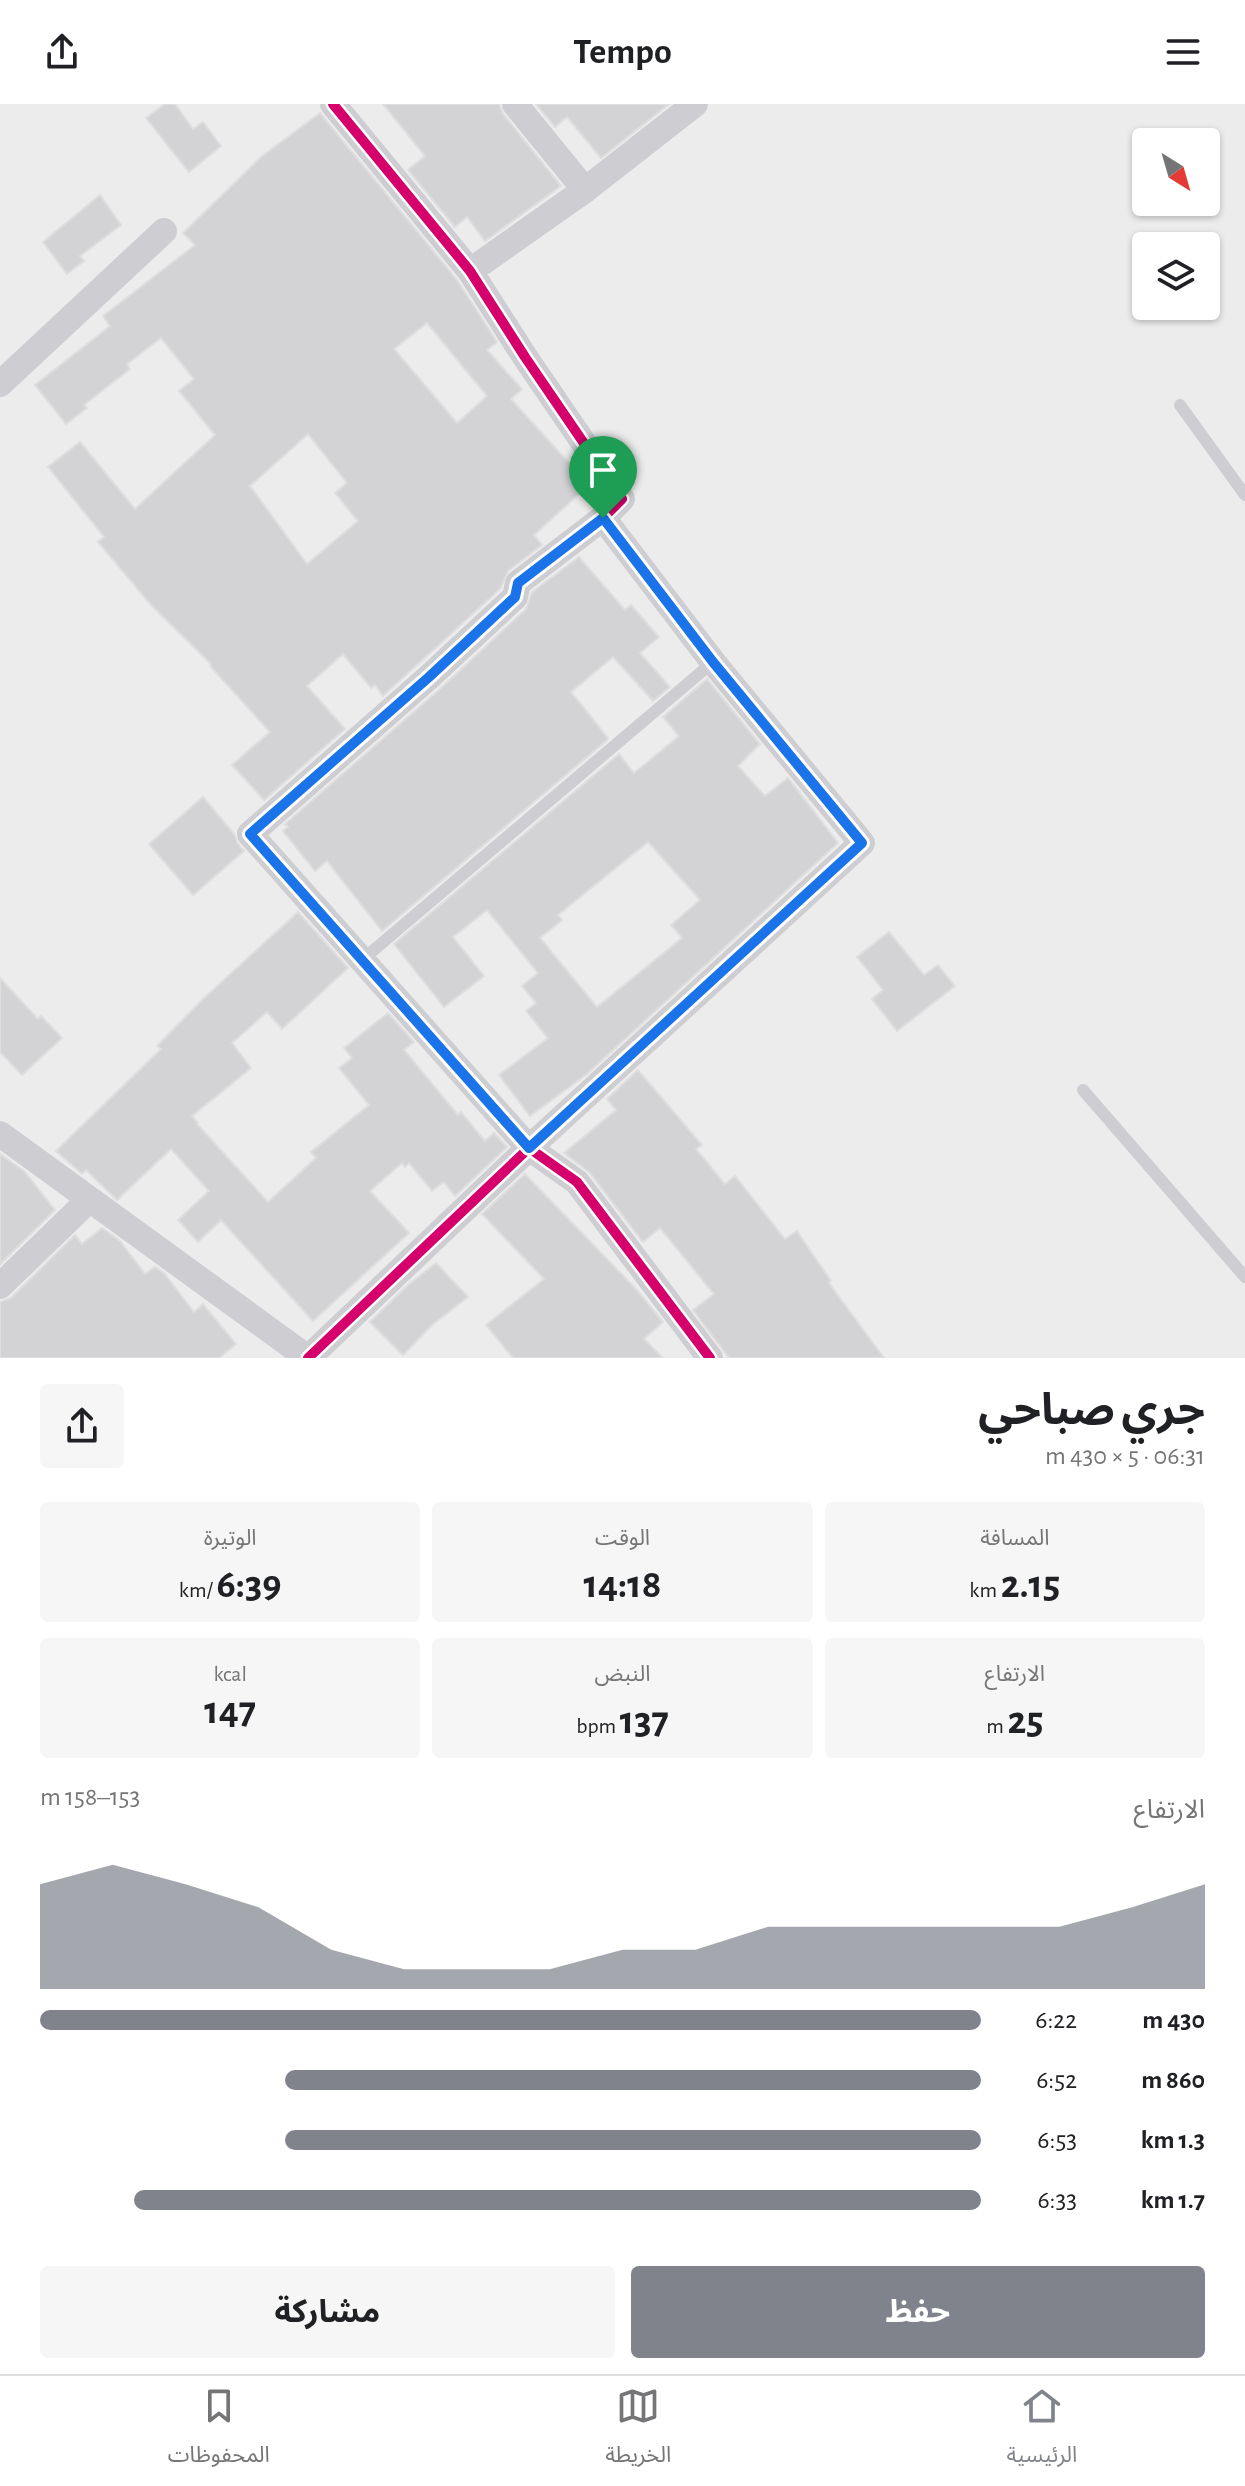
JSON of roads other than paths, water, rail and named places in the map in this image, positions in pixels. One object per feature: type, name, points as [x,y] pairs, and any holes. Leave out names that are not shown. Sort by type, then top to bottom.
[{"type":"street","points":[[333,104],[470,271],[622,499],[603,518],[518,583],[515,597],[250,834],[529,1148],[577,1182],[710,1358]]},
{"type":"street","points":[[515,104],[585,190]]},
{"type":"street","points":[[470,271],[585,190],[695,104]]},
{"type":"street","points":[[0,384],[164,231]]},
{"type":"street","points":[[0,1134],[308,1358],[529,1148],[862,843],[713,662],[603,518]]},
{"type":"street","points":[[0,1286],[89,1200]]},
{"type":"lane","points":[[1180,405],[1245,495]]},
{"type":"lane","points":[[362,961],[713,662]]},
{"type":"lane","points":[[1083,1090],[1245,1277]]}]
